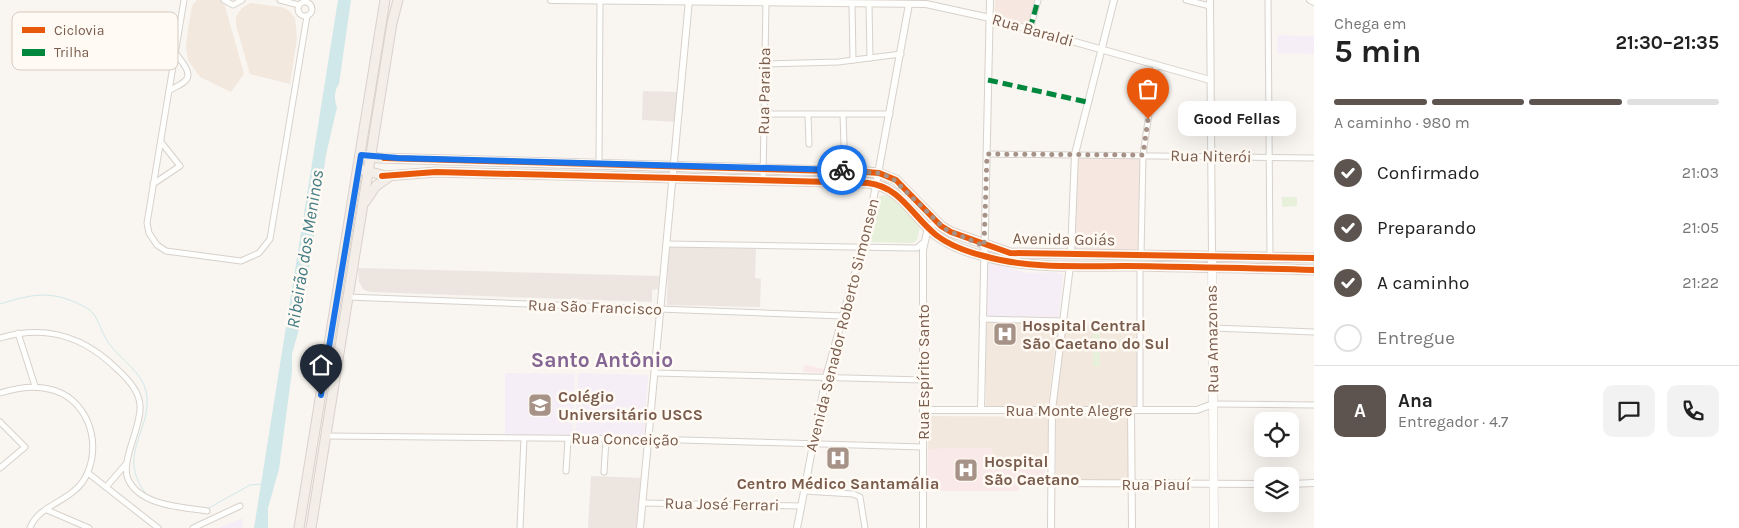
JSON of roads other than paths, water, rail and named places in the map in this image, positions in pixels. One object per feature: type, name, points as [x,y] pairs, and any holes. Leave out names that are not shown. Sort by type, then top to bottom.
[{"type":"main road","points":[[366,156],[385,0]]},
{"type":"main road","points":[[299,528],[340,282],[398,0]]},
{"type":"main road","name":"Avenida Goiás","points":[[366,156],[599,163],[763,181],[876,184],[888,188],[897,195],[929,228],[945,240],[985,256],[1024,264],[1314,270]]},
{"type":"main road","name":"Avenida Goiás","points":[[363,171],[390,176],[423,172],[673,171],[719,167],[879,173],[899,183],[936,221],[951,232],[984,246],[1019,254],[1141,254],[1314,258]]},
{"type":"main road","points":[[311,528],[362,209],[363,171]]},
{"type":"main road","points":[[362,209],[372,190],[390,176]]},
{"type":"main road","name":"Rua Amazonas","points":[[1212,256],[1214,528]]},
{"type":"main road","points":[[340,282],[348,297]]},
{"type":"street","points":[[178,34],[184,0]]},
{"type":"street","points":[[224,0],[233,5],[242,0]]},
{"type":"street","points":[[172,70],[147,223],[151,237],[160,248],[241,261],[250,259],[262,250],[270,239],[307,16],[312,11],[312,2],[305,1],[299,5],[280,0]]},
{"type":"street","name":"Rua Baraldi","points":[[551,0],[689,0],[869,4],[926,2],[990,18],[1210,80]]},
{"type":"street","points":[[599,163],[600,0]]},
{"type":"street","points":[[640,528],[689,0]]},
{"type":"street","points":[[981,410],[990,0]]},
{"type":"street","points":[[1030,29],[1038,0]]},
{"type":"street","points":[[1071,254],[1075,154],[1114,0]]},
{"type":"street","points":[[1186,0],[1210,3]]},
{"type":"street","points":[[1268,0],[1270,257]]},
{"type":"street","points":[[1310,0],[1314,2]]},
{"type":"street","name":"Rua Paraiba","points":[[763,181],[766,1]]},
{"type":"street","points":[[849,3],[853,60]]},
{"type":"street","name":"Rua Amazonas","points":[[1210,3],[1212,256]]},
{"type":"street","points":[[869,4],[870,58]]},
{"type":"street","name":"Avenida Senador Roberto Simonsen","points":[[797,528],[826,377],[863,248],[879,173],[909,4]]},
{"type":"street","points":[[299,5],[300,14],[307,16]]},
{"type":"street","points":[[764,64],[853,60],[901,54]]},
{"type":"street","points":[[169,91],[185,81],[188,76],[178,56]]},
{"type":"street","points":[[1141,254],[1143,155],[1156,65]]},
{"type":"street","points":[[764,114],[890,114]]},
{"type":"street","points":[[808,114],[809,144]]},
{"type":"street","points":[[843,114],[844,145]]},
{"type":"street","points":[[153,184],[180,166],[160,142]]},
{"type":"street","name":"Rua Niterói","points":[[987,154],[1314,158]]},
{"type":"street","name":"Rua Espírito Santo","points":[[923,528],[923,254],[924,242],[929,228],[936,221]]},
{"type":"street","points":[[666,244],[917,248],[924,242]]},
{"type":"street","points":[[917,248],[923,254]]},
{"type":"street","points":[[1051,528],[1052,410],[1070,266]]},
{"type":"street","points":[[1140,267],[1140,410]]},
{"type":"street","name":"Rua São Francisco","points":[[348,297],[843,316]]},
{"type":"street","points":[[982,319],[1063,321]]},
{"type":"street","points":[[1212,328],[1314,332]]},
{"type":"street","points":[[0,338],[18,333],[42,332],[72,339],[96,351],[124,376],[139,397],[140,408],[128,463],[128,480],[133,488],[146,497],[168,505],[206,511]]},
{"type":"street","points":[[18,333],[35,386]]},
{"type":"street","points":[[655,373],[923,380]]},
{"type":"street","points":[[0,393],[35,386],[63,394],[73,401],[85,417],[94,442],[88,473],[78,488],[69,497],[36,517],[30,528]]},
{"type":"street","points":[[1213,404],[1314,405]]},
{"type":"street","name":"Rua Monte Alegre","points":[[923,410],[1198,410],[1213,404]]},
{"type":"street","points":[[1131,410],[1132,528]]},
{"type":"street","points":[[0,422],[25,446],[23,450],[0,468]]},
{"type":"street","name":"Rua Conceição","points":[[326,436],[648,439],[923,447]]},
{"type":"street","points":[[520,528],[524,438]]},
{"type":"street","points":[[566,471],[568,439]]},
{"type":"street","points":[[604,472],[606,439]]},
{"type":"street","points":[[107,486],[128,463]]},
{"type":"street","points":[[88,473],[107,486],[158,528]]},
{"type":"street","name":"Rua Piauí","points":[[1050,483],[1254,484]]},
{"type":"street","points":[[1299,484],[1314,484]]},
{"type":"street","points":[[804,491],[854,494],[860,497],[863,501],[865,528]]},
{"type":"street","name":"Rua José Ferrari","points":[[642,503],[801,506]]},
{"type":"street","points":[[193,528],[240,506]]},
{"type":"street","points":[[47,510],[89,528]]},
{"type":"water","name":"Ribeirão dos Meninos","points":[[338,0],[351,0],[339,84],[335,92],[337,107],[326,155],[301,322],[292,354],[292,371],[279,469],[268,508],[268,528],[254,528]]},
{"type":"waterway","points":[[0,304],[29,296],[48,295],[67,299],[87,308],[93,313],[108,342],[136,372],[144,384],[147,405],[134,455],[134,467],[138,480],[147,495]]},
{"type":"waterway","points":[[207,509],[250,485],[261,484]]},
{"type":"waterway","points":[[162,501],[185,506]]},
{"type":"place","name":"Good Fellas","points":[[1148,119]]},
{"type":"place","name":"Hospital Central São Caetano do Sul","points":[[1005,334]]},
{"type":"place","name":"Colégio Universitário USCS","points":[[540,405]]},
{"type":"place","name":"Centro Médico Santamália","points":[[838,458]]},
{"type":"place","name":"Hospital São Caetano","points":[[966,470]]},
{"type":"district","name":"Santo Antônio","points":[[602,360]]}]
